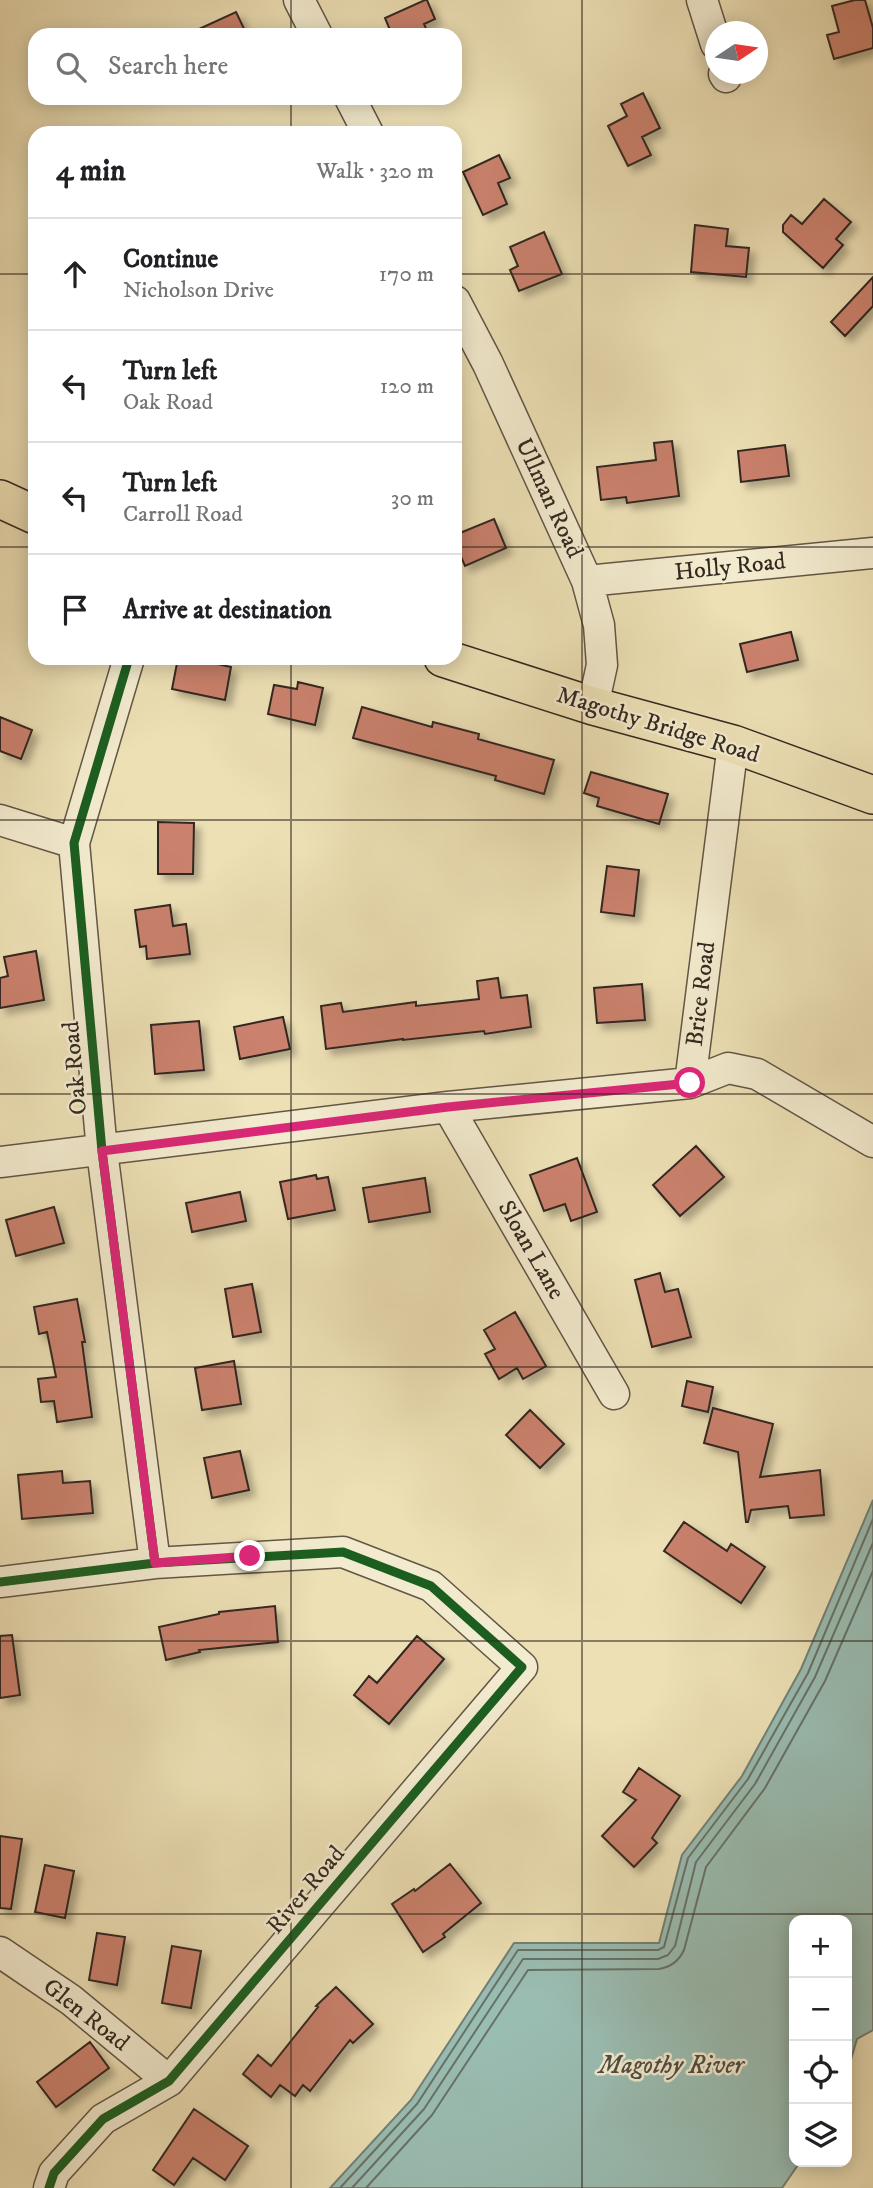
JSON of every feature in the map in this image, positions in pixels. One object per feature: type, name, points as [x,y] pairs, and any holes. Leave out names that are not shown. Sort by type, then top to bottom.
[{"type":"main road","points":[[0,499],[28,512]]},
{"type":"main road","name":"Magothy Bridge Road","points":[[462,664],[593,706],[733,744],[873,795]]},
{"type":"street","points":[[299,0],[313,28]]},
{"type":"street","points":[[702,0],[709,21]]},
{"type":"street","points":[[354,105],[364,126]]},
{"type":"street","name":"Ullman Road","points":[[462,314],[488,364],[587,581],[599,625],[602,665],[593,706]]},
{"type":"street","name":"Holly Road","points":[[587,581],[873,553]]},
{"type":"street","name":"Oak Road","points":[[127,665],[74,843],[102,1151],[155,1563]]},
{"type":"street","name":"Brice Road","points":[[733,744],[690,1083],[728,1068],[757,1074],[873,1142]]},
{"type":"street","points":[[0,820],[74,843]]},
{"type":"street","points":[[0,1162],[448,1107],[690,1083]]},
{"type":"street","name":"Sloan Lane","points":[[448,1107],[614,1394]]},
{"type":"street","name":"River Road","points":[[49,2188],[54,2173],[103,2119],[169,2081],[522,1667],[430,1586],[343,1552],[155,1563]]},
{"type":"street","points":[[0,1582],[155,1563]]},
{"type":"street","name":"Glen Road","points":[[0,1952],[71,2000],[169,2081]]},
{"type":"water","name":"Magothy River","points":[[873,1500],[873,2030],[857,2039],[852,2056],[852,1915],[789,1915],[789,2167],[797,2167],[782,2188],[330,2188],[411,2100],[514,1943],[659,1943],[682,1855],[742,1776],[801,1669]]},
{"type":"building","points":[[427,0],[435,19],[424,24],[426,28],[389,28],[385,18]]},
{"type":"building","points":[[865,0],[873,28],[873,48],[834,59],[827,35],[839,32],[832,6]]},
{"type":"building","points":[[236,12],[244,28],[201,28]]},
{"type":"building","points":[[643,93],[660,128],[642,137],[651,155],[628,166],[608,126],[627,116],[621,104]]},
{"type":"building","points":[[499,155],[510,178],[498,183],[507,204],[483,215],[463,172]]},
{"type":"building","points":[[824,199],[851,222],[836,239],[843,245],[823,268],[783,232],[783,225],[791,215],[802,224]]},
{"type":"building","points":[[695,225],[728,229],[726,246],[749,248],[746,277],[691,272]]},
{"type":"building","points":[[544,232],[562,274],[519,291],[510,270],[518,266],[510,247]]},
{"type":"building","points":[[873,277],[873,306],[845,336],[831,322]]},
{"type":"building","points":[[672,441],[679,496],[627,503],[626,497],[601,500],[597,467],[656,460],[654,443]]},
{"type":"building","points":[[785,445],[789,476],[741,482],[738,451]]},
{"type":"building","points":[[494,519],[506,548],[465,566],[462,559],[462,532]]},
{"type":"building","points":[[791,632],[798,660],[747,672],[740,644]]},
{"type":"building","points":[[177,665],[231,667],[225,700],[172,689]]},
{"type":"building","points":[[298,682],[323,688],[315,725],[268,714],[274,685],[297,689]]},
{"type":"building","points":[[362,707],[432,727],[433,722],[479,734],[478,739],[554,760],[544,794],[495,780],[496,776],[353,738]]},
{"type":"building","points":[[0,717],[32,730],[21,759],[0,751]]},
{"type":"building","points":[[591,772],[668,794],[659,824],[597,806],[599,798],[584,793]]},
{"type":"building","points":[[158,822],[194,823],[193,874],[158,874]]},
{"type":"building","points":[[607,866],[639,870],[634,916],[601,912]]},
{"type":"building","points":[[170,905],[173,926],[186,924],[190,954],[147,959],[146,946],[140,947],[135,910]]},
{"type":"building","points":[[36,951],[44,1000],[0,1008],[0,978],[8,976],[4,957]]},
{"type":"building","points":[[498,978],[501,998],[527,995],[531,1027],[326,1049],[321,1006],[341,1003],[343,1012],[416,1002],[416,1006],[479,999],[477,981]]},
{"type":"building","points":[[642,984],[645,1020],[597,1023],[594,988]]},
{"type":"building","points":[[283,1017],[290,1049],[240,1059],[234,1027]]},
{"type":"building","points":[[199,1021],[204,1070],[155,1074],[151,1025]]},
{"type":"building","points":[[696,1146],[724,1177],[680,1216],[653,1185]]},
{"type":"building","points":[[577,1158],[597,1212],[571,1221],[565,1204],[544,1211],[530,1175]]},
{"type":"building","points":[[316,1175],[317,1179],[328,1177],[335,1210],[288,1219],[280,1182]]},
{"type":"building","points":[[425,1178],[430,1212],[369,1222],[363,1188]]},
{"type":"building","points":[[240,1192],[246,1221],[192,1232],[186,1203]]},
{"type":"building","points":[[54,1207],[64,1243],[16,1256],[6,1220]]},
{"type":"building","points":[[660,1273],[665,1292],[678,1289],[691,1337],[652,1347],[635,1280]]},
{"type":"building","points":[[252,1284],[261,1332],[233,1337],[225,1289]]},
{"type":"building","points":[[77,1299],[85,1342],[82,1342],[92,1417],[57,1422],[54,1401],[41,1402],[38,1379],[56,1377],[47,1332],[39,1334],[34,1307]]},
{"type":"building","points":[[515,1312],[546,1366],[523,1379],[517,1368],[499,1379],[485,1354],[495,1349],[484,1330]]},
{"type":"building","points":[[234,1361],[241,1404],[202,1410],[195,1368]]},
{"type":"building","points":[[687,1381],[713,1387],[708,1412],[682,1406]]},
{"type":"building","points":[[713,1408],[773,1424],[760,1477],[820,1470],[824,1515],[790,1518],[788,1506],[751,1510],[746,1522],[738,1452],[704,1443]]},
{"type":"building","points":[[530,1410],[564,1444],[540,1468],[506,1435]]},
{"type":"building","points":[[240,1451],[249,1490],[212,1498],[204,1458]]},
{"type":"building","points":[[62,1471],[63,1483],[90,1481],[93,1513],[22,1519],[18,1475]]},
{"type":"building","points":[[684,1522],[727,1551],[731,1544],[765,1567],[741,1603],[664,1551]]},
{"type":"building","points":[[275,1606],[278,1642],[199,1650],[200,1652],[166,1660],[159,1627],[219,1612]]},
{"type":"building","points":[[12,1635],[20,1695],[0,1698],[0,1636]]},
{"type":"building","points":[[417,1636],[444,1659],[389,1724],[354,1695],[369,1676],[377,1683]]},
{"type":"building","points":[[639,1768],[680,1796],[652,1838],[657,1843],[634,1867],[602,1836],[636,1800],[623,1792]]},
{"type":"building","points":[[0,1836],[22,1839],[11,1909],[0,1908]]},
{"type":"building","points":[[450,1864],[481,1903],[443,1934],[445,1937],[423,1952],[392,1904],[414,1889],[415,1891]]},
{"type":"building","points":[[45,1865],[74,1871],[65,1918],[35,1912]]},
{"type":"building","points":[[97,1933],[125,1937],[117,1985],[89,1980]]},
{"type":"building","points":[[172,1946],[201,1951],[191,2008],[162,2003]]},
{"type":"building","points":[[336,1987],[373,2024],[353,2043],[350,2040],[310,2091],[303,2085],[295,2096],[280,2085],[271,2097],[243,2074],[258,2055],[271,2066],[318,2007],[316,2006]]},
{"type":"building","points":[[90,2042],[109,2068],[56,2107],[37,2082]]},
{"type":"building","points":[[194,2109],[248,2146],[225,2180],[193,2158],[174,2185],[153,2170]]},
{"type":"cycle path","points":[[127,665],[74,843],[102,1151],[155,1563]]},
{"type":"cycle path","points":[[0,1582],[155,1563],[343,1552],[431,1586],[522,1667],[169,2081],[103,2119],[54,2173],[49,2188]]},
{"type":"route","points":[[250,1556],[155,1563],[102,1151],[448,1107],[690,1083]]}]
